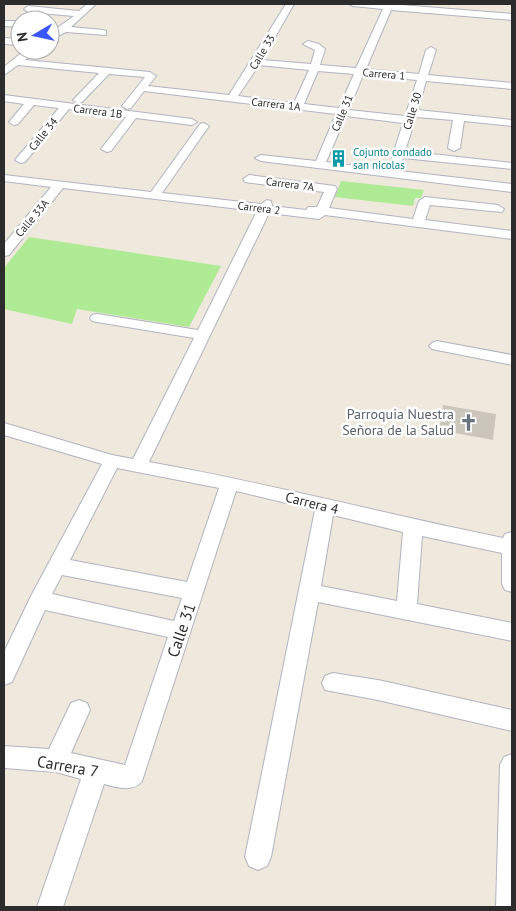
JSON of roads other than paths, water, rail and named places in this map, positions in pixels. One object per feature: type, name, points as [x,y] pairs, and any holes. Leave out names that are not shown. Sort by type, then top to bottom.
[{"type":"street","points":[[60,31],[92,4]]},
{"type":"street","name":"Calle 33","points":[[232,100],[290,4]]},
{"type":"street","points":[[354,4],[426,7],[512,17]]},
{"type":"street","name":"Calle 31","points":[[320,164],[388,6]]},
{"type":"street","points":[[28,9],[81,14]]},
{"type":"street","points":[[60,27],[103,33]]},
{"type":"street","points":[[298,107],[320,49],[308,44]]},
{"type":"street","name":"Calle 30","points":[[393,172],[431,50]]},
{"type":"street","name":"Carrera 1","points":[[256,62],[314,69],[512,86]]},
{"type":"street","points":[[274,75],[279,65]]},
{"type":"street","points":[[9,66],[107,70],[150,75],[107,149]]},
{"type":"street","points":[[78,100],[107,70]]},
{"type":"street","name":"Carrera 1A","points":[[142,88],[343,112],[460,118],[512,123]]},
{"type":"street","name":"Carrera 1B","points":[[4,98],[65,107],[130,110],[192,122]]},
{"type":"street","points":[[14,122],[32,101]]},
{"type":"street","name":"Calle 34","points":[[21,160],[65,107]]},
{"type":"street","points":[[454,148],[460,118]]},
{"type":"street","points":[[157,191],[204,126]]},
{"type":"street","points":[[399,154],[512,166]]},
{"type":"street","points":[[261,158],[393,172],[512,188]]},
{"type":"street","name":"Carrera 2","points":[[4,178],[267,206],[512,237]]},
{"type":"street","name":"Carrera 7A","points":[[249,179],[331,189],[321,213]]},
{"type":"street","points":[[90,182],[193,198]]},
{"type":"street","name":"Calle 33A","points":[[4,252],[60,184]]},
{"type":"street","points":[[417,224],[425,201],[498,209]]},
{"type":"street","points":[[138,467],[267,206]]},
{"type":"street","name":"Carrera 2","points":[[321,213],[363,221],[512,237]]},
{"type":"street","points":[[97,318],[202,335]]},
{"type":"street","points":[[437,346],[512,360]]},
{"type":"street","name":"Carrera 4","points":[[4,428],[112,461],[230,483],[413,527],[512,548]]},
{"type":"street","points":[[4,675],[39,600],[112,461]]},
{"type":"street","name":"Calle 31","points":[[132,776],[230,483]]},
{"type":"street","points":[[258,857],[325,506]]},
{"type":"street","points":[[406,611],[413,527]]},
{"type":"street","points":[[512,539],[512,584]]},
{"type":"street","points":[[57,566],[194,592]]},
{"type":"street","points":[[310,592],[512,632]]},
{"type":"street","points":[[39,600],[181,631]]},
{"type":"street","points":[[333,683],[378,690],[512,720]]},
{"type":"street","points":[[56,761],[79,710]]},
{"type":"street","name":"Carrera 7","points":[[4,757],[56,761],[122,777],[132,776]]},
{"type":"street","points":[[509,907],[512,765]]},
{"type":"street","points":[[50,907],[96,771]]},
{"type":"place","name":"Cojunto condado san nicolas","points":[[339,158]]},
{"type":"place","name":"Parroquia Nuestra Señora de la Salud","points":[[468,422]]}]
